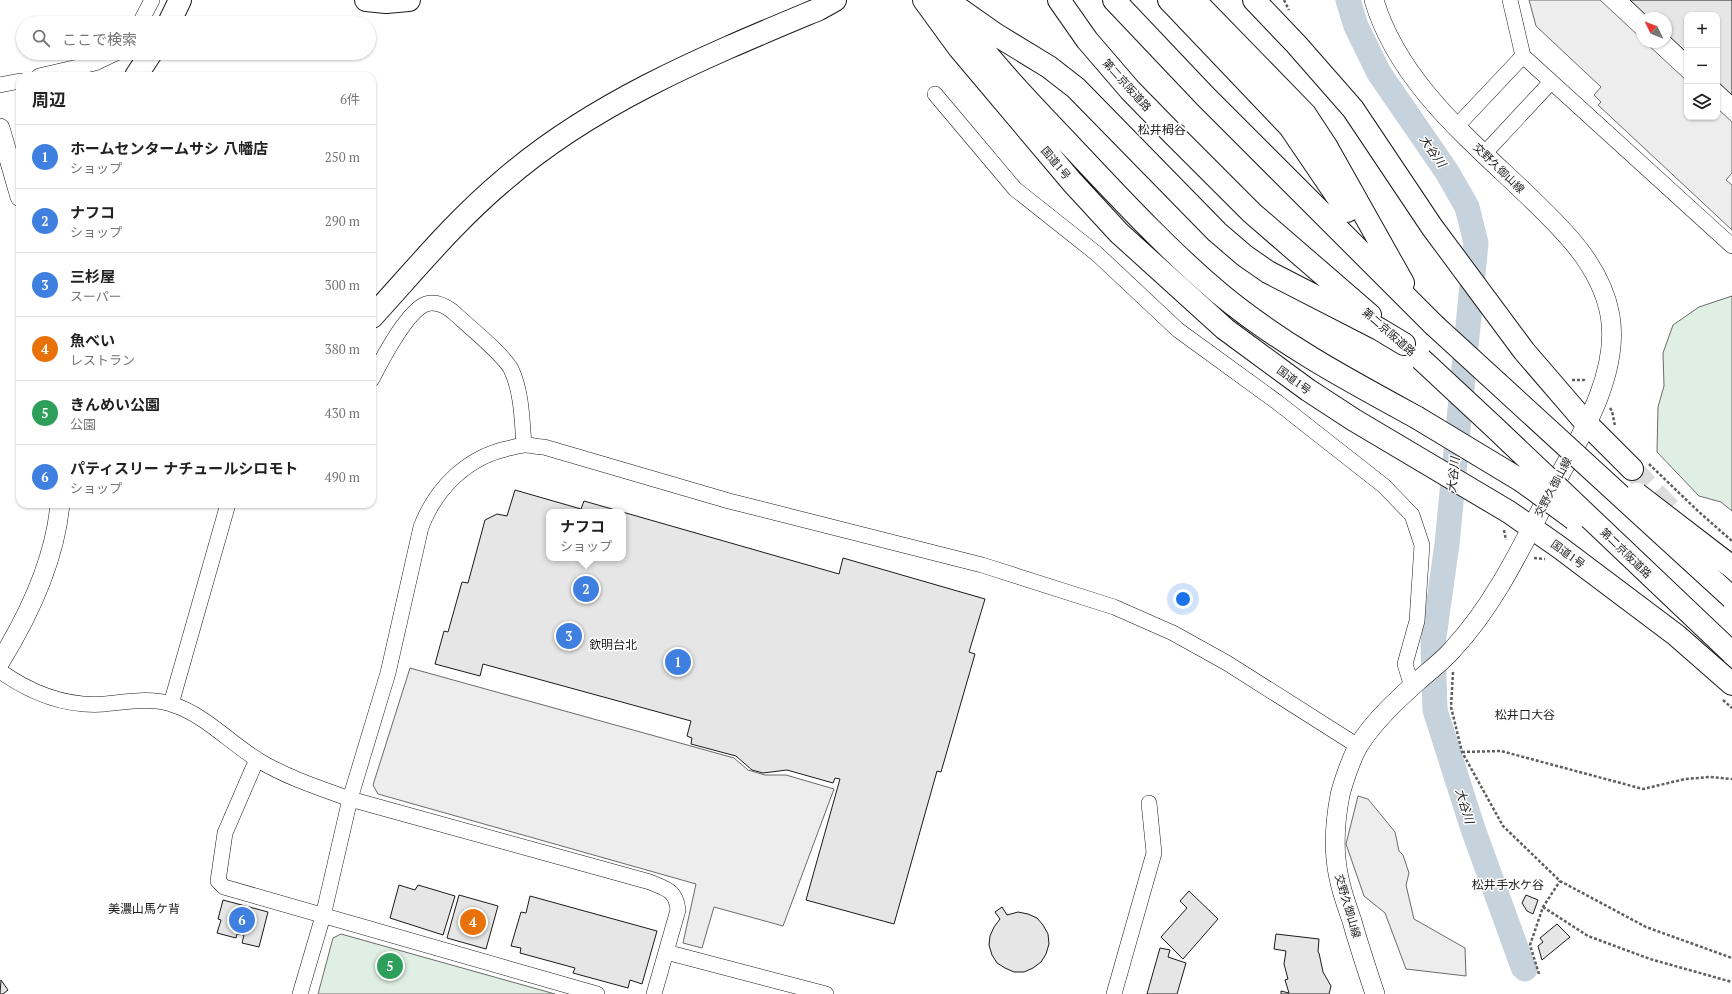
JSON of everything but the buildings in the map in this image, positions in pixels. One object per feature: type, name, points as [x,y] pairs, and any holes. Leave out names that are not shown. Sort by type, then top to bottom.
[{"type":"highway","points":[[172,16],[180,0]]},
{"type":"highway","points":[[366,0],[386,2],[408,0]]},
{"type":"highway","points":[[378,310],[433,248],[468,212],[505,179],[544,148],[590,118],[636,91],[686,66],[818,9],[835,0]]},
{"type":"highway","name":"国道1号","points":[[924,0],[969,59],[1072,182],[1119,233],[1225,329],[1308,390],[1396,445],[1509,512],[1531,529],[1559,547],[1676,635],[1727,691]]},
{"type":"highway","points":[[947,0],[995,34],[1049,68],[1076,88],[1217,232],[1245,256],[1268,272],[1404,344]]},
{"type":"highway","points":[[947,0],[965,28],[1036,110],[1161,240],[1220,293],[1287,343],[1337,374],[1416,417],[1522,481],[1598,538],[1732,654]]},
{"type":"highway","name":"第二京阪道路","points":[[1059,0],[1087,40],[1130,90],[1252,213],[1421,359],[1732,654]]},
{"type":"highway","points":[[1114,0],[1205,96],[1434,325],[1732,598]]},
{"type":"highway","points":[[1169,0],[1290,127],[1376,253],[1387,277]]},
{"type":"highway","points":[[1194,0],[1293,100],[1309,119],[1403,281],[1409,300]]},
{"type":"highway","points":[[1254,0],[1296,44],[1353,109],[1442,240],[1524,351],[1586,423],[1639,465]]},
{"type":"highway","points":[[139,72],[146,60]]},
{"type":"highway","points":[[1521,404],[1731,571]]},
{"type":"main road","name":"交野久御山線","points":[[1374,0],[1392,45],[1433,102],[1456,127],[1550,217],[1581,252],[1595,272],[1603,291],[1610,315],[1612,337],[1608,364],[1598,396],[1586,423],[1520,552],[1477,622],[1448,655],[1416,683],[1380,719],[1358,746],[1341,791],[1336,823],[1336,858],[1341,888],[1375,994]]},
{"type":"main road","points":[[0,128],[16,183]]},
{"type":"main road","points":[[0,662],[16,636],[33,602],[46,566],[59,508]]},
{"type":"street","points":[[144,16],[152,0]]},
{"type":"street","points":[[1510,0],[1523,56],[1732,246]]},
{"type":"street","points":[[1456,127],[1523,56]]},
{"type":"street","points":[[55,72],[100,60]]},
{"type":"street","points":[[0,85],[16,81]]},
{"type":"street","points":[[1484,154],[1550,82]]},
{"type":"street","points":[[935,94],[1015,189],[1097,254],[1178,330],[1277,402],[1384,486],[1412,515],[1422,545],[1417,621],[1404,664],[1416,683]]},
{"type":"street","points":[[376,372],[393,341],[418,309],[433,303],[444,305],[502,357],[511,368],[517,388],[524,445]]},
{"type":"street","points":[[300,994],[323,916],[350,799],[388,673],[417,540],[426,514],[446,485],[459,472],[473,462],[502,450],[524,445],[544,447],[729,501],[982,565],[1114,608],[1173,633],[1228,663],[1358,746]]},
{"type":"street","points":[[171,704],[227,508]]},
{"type":"street","points":[[0,671],[31,690],[68,702],[94,705],[145,701],[171,704],[203,720],[258,759],[293,778],[350,799],[650,882],[670,891],[677,900],[678,910],[654,994]]},
{"type":"street","points":[[258,759],[225,833],[218,881],[224,887],[597,994]]},
{"type":"street","points":[[1114,994],[1154,853],[1149,803]]},
{"type":"street","points":[[666,952],[826,994]]},
{"type":"path","points":[[1570,380],[1584,380],[1612,411],[1615,428]]},
{"type":"path","points":[[1639,465],[1699,512],[1732,541]]},
{"type":"path","points":[[1529,558],[1546,559]]},
{"type":"path","points":[[1448,655],[1453,673],[1451,707],[1462,752],[1503,826],[1560,881],[1646,927],[1732,958]]},
{"type":"path","points":[[1727,691],[1732,708]]},
{"type":"path","points":[[1462,752],[1501,751],[1643,789],[1685,779],[1710,777],[1732,779]]},
{"type":"path","points":[[1539,974],[1530,945],[1543,907],[1560,881]]},
{"type":"path","points":[[1543,907],[1588,936],[1650,959],[1732,982]]},
{"type":"green space","points":[[1732,296],[1732,511],[1721,502],[1699,496],[1657,452],[1658,407],[1664,386],[1663,353],[1673,325],[1699,307]]},
{"type":"green space","points":[[341,934],[555,994],[318,994],[333,938]]},
{"type":"shaded area","points":[[1529,0],[1600,0],[1636,33],[1636,48],[1651,48],[1684,78],[1684,120],[1720,120],[1720,111],[1732,122],[1732,173],[1726,180],[1732,185],[1732,230],[1598,105],[1601,102],[1594,95],[1601,87],[1536,26]]},
{"type":"shaded area","points":[[410,668],[734,758],[748,770],[765,775],[786,775],[834,789],[783,926],[714,907],[702,948],[683,943],[696,884],[378,794],[373,785]]},
{"type":"shaded area","points":[[1358,796],[1368,799],[1395,832],[1399,851],[1403,855],[1409,873],[1406,885],[1414,919],[1465,948],[1466,976],[1406,969],[1385,913],[1364,896],[1346,844]]},
{"type":"waterway","name":"大谷川","points":[[1348,0],[1356,26],[1379,73],[1447,172],[1467,207],[1476,243],[1447,544],[1433,644],[1435,710],[1473,829],[1525,969]]},
{"type":"tunnel","points":[[1632,469],[1678,517]]},
{"type":"place","name":"ナフコ","points":[[586,589]]},
{"type":"place","name":"三杉屋","points":[[569,636]]},
{"type":"place","name":"ホームセンタームサシ 八幡店","points":[[678,662]]},
{"type":"place","name":"パティスリー ナチュールシロモト","points":[[242,920]]},
{"type":"place","name":"魚べい","points":[[473,922]]},
{"type":"place","name":"きんめい公園","points":[[390,966]]},
{"type":"district","name":"松井栂谷","points":[[1162,129]]},
{"type":"district","name":"欽明台北","points":[[613,644]]},
{"type":"district","name":"松井口大谷","points":[[1525,714]]},
{"type":"district","name":"松井手水ケ谷","points":[[1508,884]]},
{"type":"district","name":"美濃山馬ケ背","points":[[144,908]]}]
